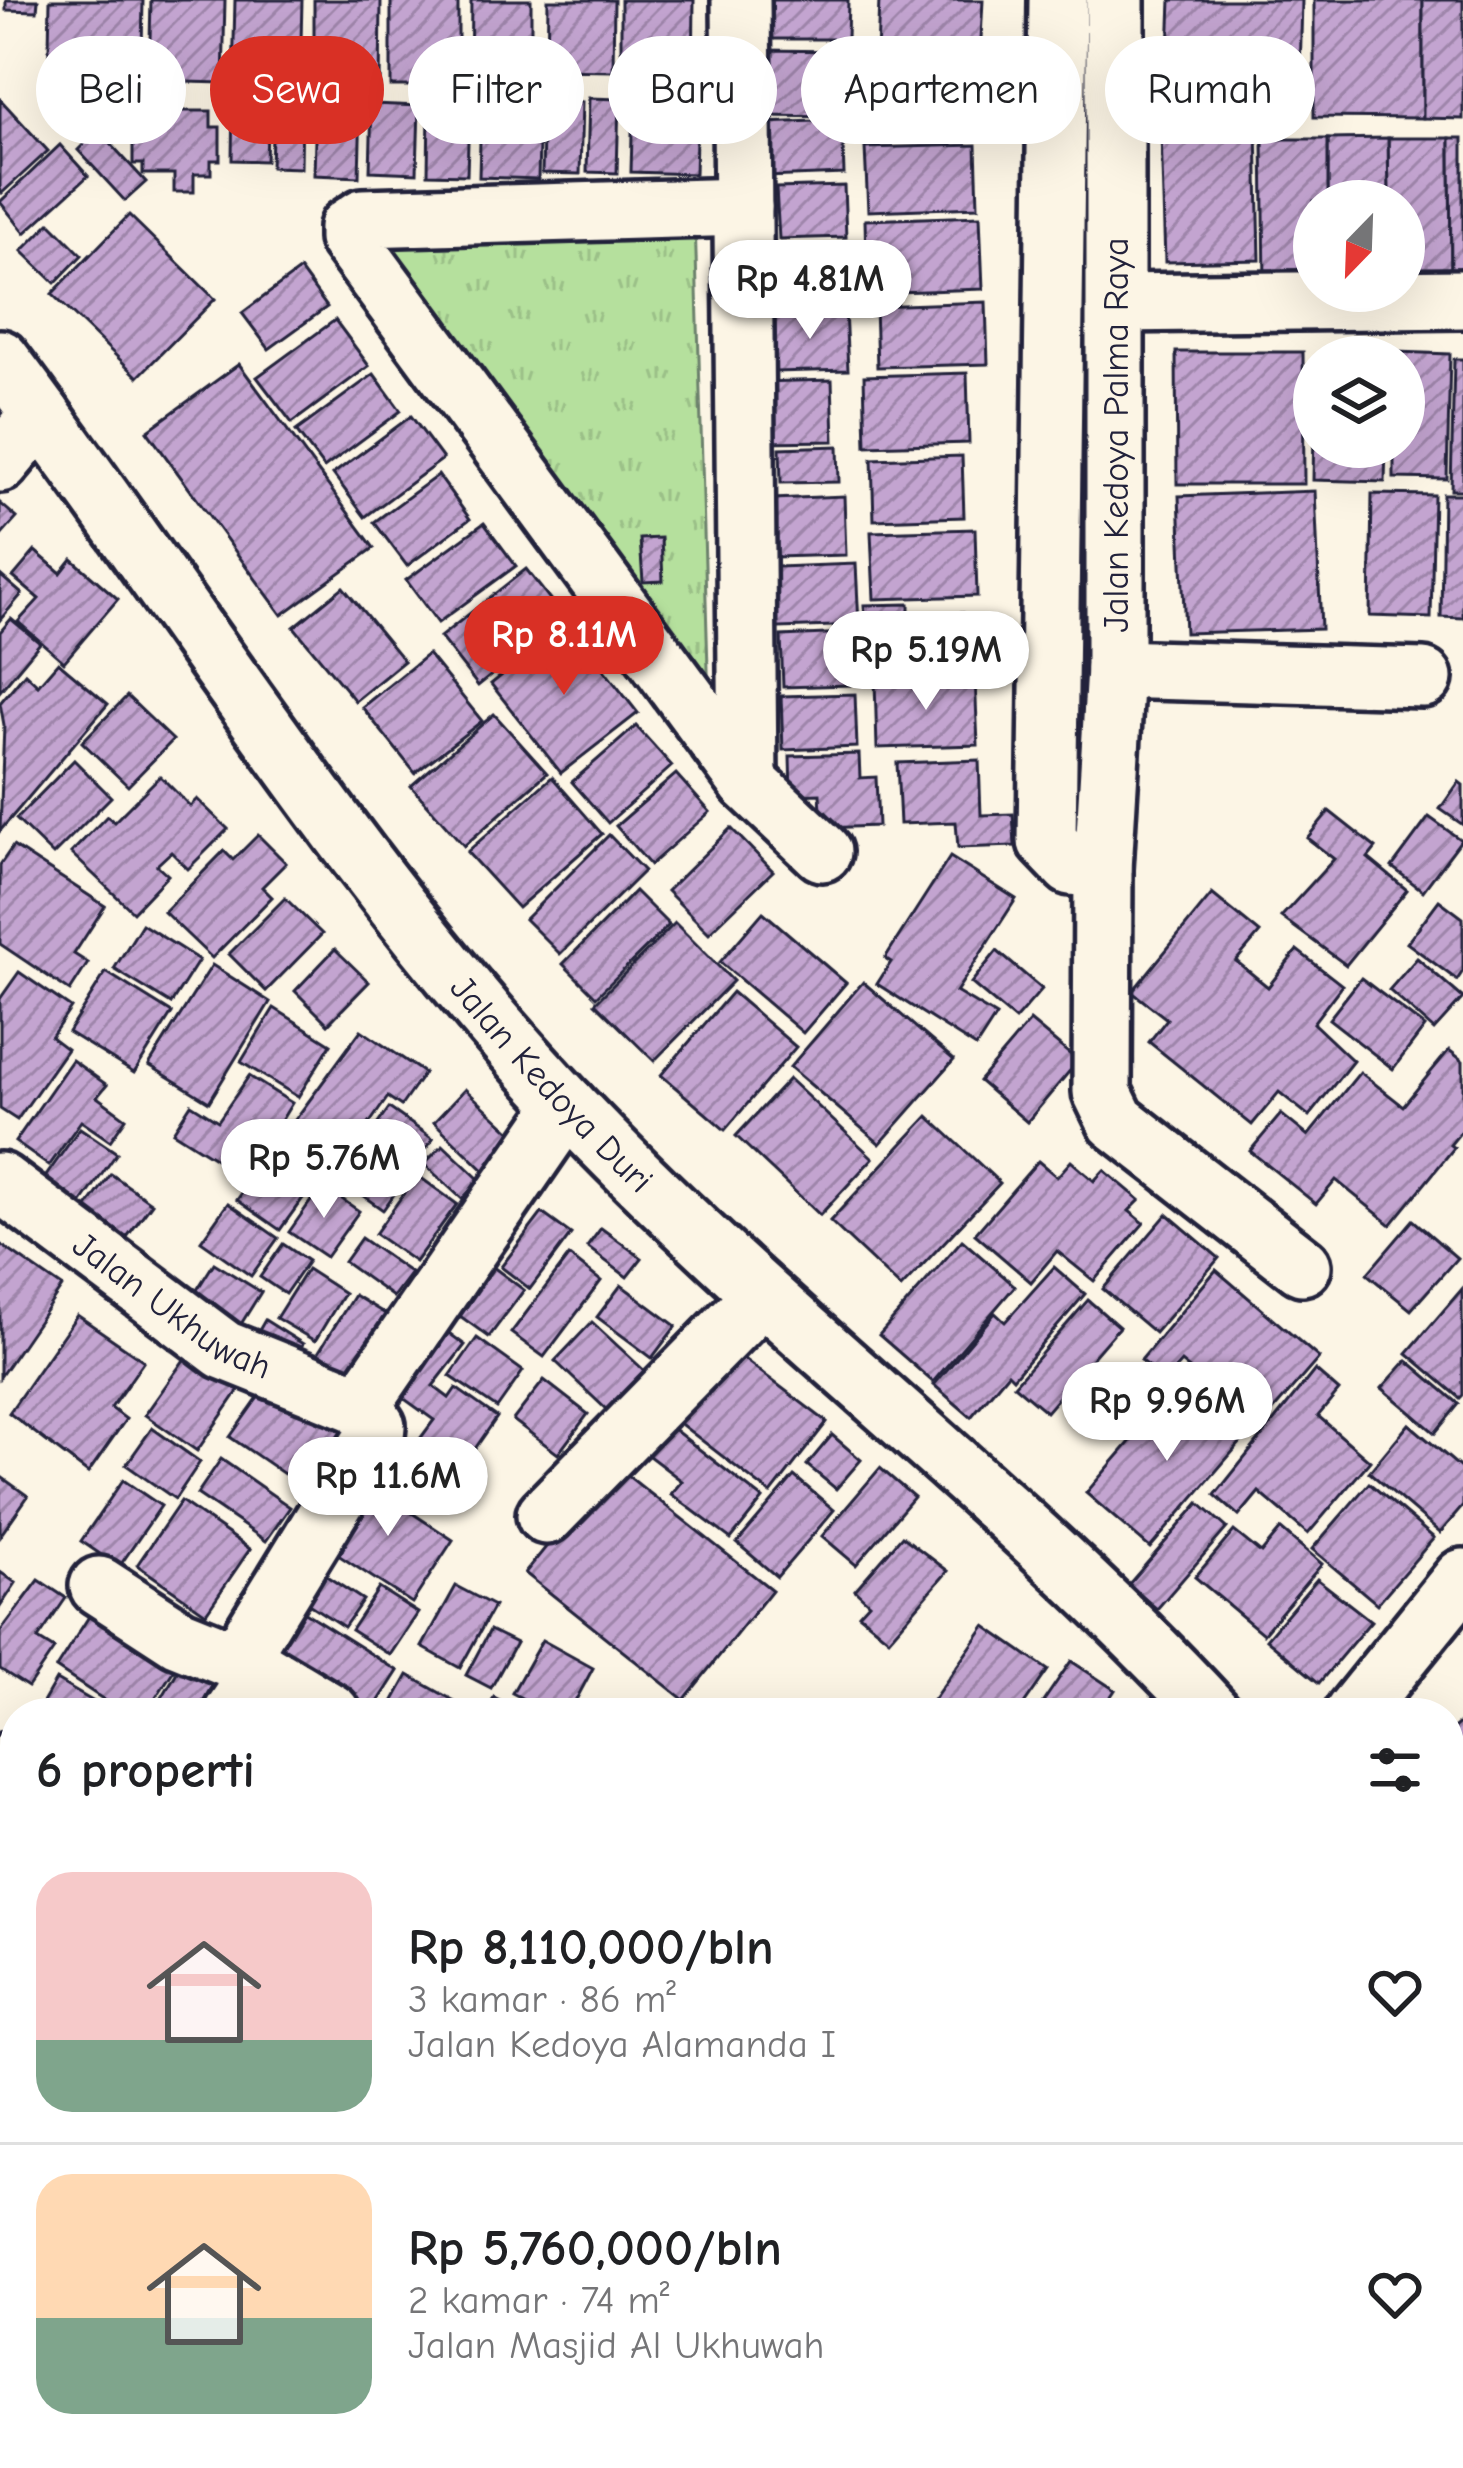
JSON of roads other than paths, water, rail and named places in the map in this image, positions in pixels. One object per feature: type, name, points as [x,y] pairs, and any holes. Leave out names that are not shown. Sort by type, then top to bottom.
[{"type":"street","points":[[741,0],[748,782]]},
{"type":"street","name":"Jalan Kedoya Palma Raya","points":[[1058,0],[1047,841],[1071,866],[1103,869]]},
{"type":"street","name":"Jalan Kedoya Palma Raya","points":[[1115,0],[1115,669],[1103,869],[1102,1092],[1116,1121],[1302,1266]]},
{"type":"street","points":[[743,207],[363,218],[348,228],[351,246],[748,782],[822,852]]},
{"type":"street","points":[[1117,303],[1463,299]]},
{"type":"street","name":"Jalan Kedoya Duri","points":[[0,359],[306,788],[437,962],[567,1105],[762,1295],[1081,1580],[1197,1698]]},
{"type":"street","points":[[0,464],[41,414]]},
{"type":"street","points":[[1115,669],[1423,678]]},
{"type":"street","points":[[244,1682],[374,1436],[376,1426],[361,1405],[567,1105]]},
{"type":"street","name":"Jalan Ukhuwah","points":[[0,1182],[224,1350],[361,1405]]},
{"type":"street","points":[[546,1515],[762,1295]]},
{"type":"street","points":[[1366,1698],[1463,1578]]},
{"type":"street","points":[[99,1586],[244,1682],[289,1698]]}]
